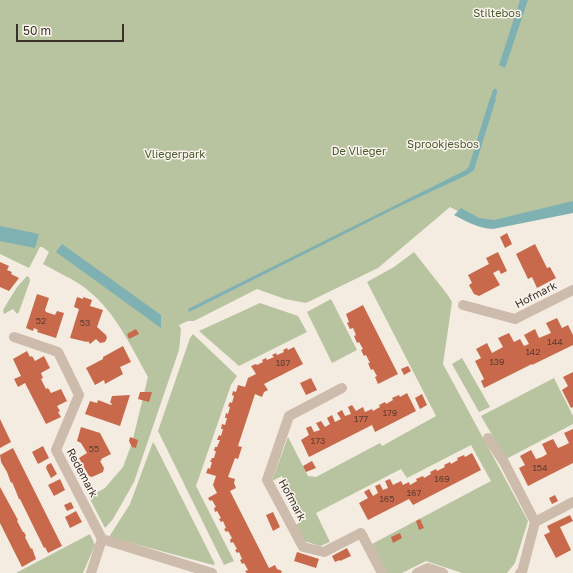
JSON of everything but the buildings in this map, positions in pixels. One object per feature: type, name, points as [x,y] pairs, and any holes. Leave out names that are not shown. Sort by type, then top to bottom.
[{"type":"street","name":"Hofmark","points":[[463,306],[515,320],[573,290]]},
{"type":"street","name":"Redemark","points":[[14,338],[58,352],[79,395],[56,450],[102,539]]},
{"type":"street","name":"Hofmark","points":[[342,388],[289,416],[267,480],[303,547],[324,552],[361,533],[382,573]]},
{"type":"street","points":[[488,438],[504,462],[535,522],[522,572],[520,573]]},
{"type":"street","points":[[535,522],[573,502]]},
{"type":"street","points":[[91,573],[102,539],[212,573]]},
{"type":"street","points":[[417,573],[428,568],[443,573]]},
{"type":"green space","name":"Vliegerpark","points":[[0,0],[573,0],[573,209],[495,225],[476,221],[450,207],[378,268],[306,303],[285,299],[257,289],[194,321],[188,321],[179,325],[181,329],[179,350],[134,482],[113,519],[105,528],[89,497],[105,488],[123,467],[132,443],[148,377],[120,327],[103,304],[93,294],[72,279],[43,264],[49,252],[40,247],[29,268],[0,254]]},
{"type":"green space","points":[[414,252],[452,302],[443,364],[528,521],[515,563],[507,573],[462,573],[426,561],[402,573],[387,573],[372,544],[491,481],[471,445],[407,478],[401,469],[316,513],[330,542],[320,546],[304,541],[296,525],[305,518],[282,476],[272,481],[288,437],[308,476],[316,477],[380,443],[382,446],[436,416],[367,282],[394,267]]},
{"type":"green space","points":[[27,276],[29,277],[30,281],[19,312],[17,314],[13,309],[4,314],[3,310],[17,287]]},
{"type":"green space","points":[[331,299],[357,350],[332,363],[307,312]]},
{"type":"green space","points":[[260,303],[298,316],[307,332],[239,366],[199,331]]},
{"type":"green space","points":[[193,334],[237,376],[231,385],[196,486],[234,561],[224,565],[158,431],[190,338]]},
{"type":"green space","points":[[462,358],[490,407],[479,412],[452,364]]},
{"type":"green space","points":[[554,378],[573,416],[573,424],[506,459],[481,416]]},
{"type":"green space","points":[[153,442],[215,564],[213,565],[109,537],[130,504]]},
{"type":"green space","points":[[90,534],[95,545],[83,573],[16,573]]},
{"type":"water","points":[[520,0],[528,0],[505,68],[499,65]]},
{"type":"water","points":[[493,97],[496,99],[474,170],[467,175],[400,206],[189,312],[188,309],[466,170],[469,166],[490,98]]},
{"type":"water","points":[[573,201],[573,213],[493,229],[477,226],[454,215],[461,208],[479,218],[494,220]]},
{"type":"water","points":[[0,226],[39,234],[35,248],[0,241]]},
{"type":"water","points":[[62,244],[161,315],[161,328],[56,252]]},
{"type":"waterway","points":[[492,101],[495,91]]},
{"type":"park label","name":"Stiltebos","points":[[497,14]]},
{"type":"park label","name":"Sprookjesbos","points":[[443,145]]},
{"type":"park label","name":"De Vlieger","points":[[359,152]]}]
